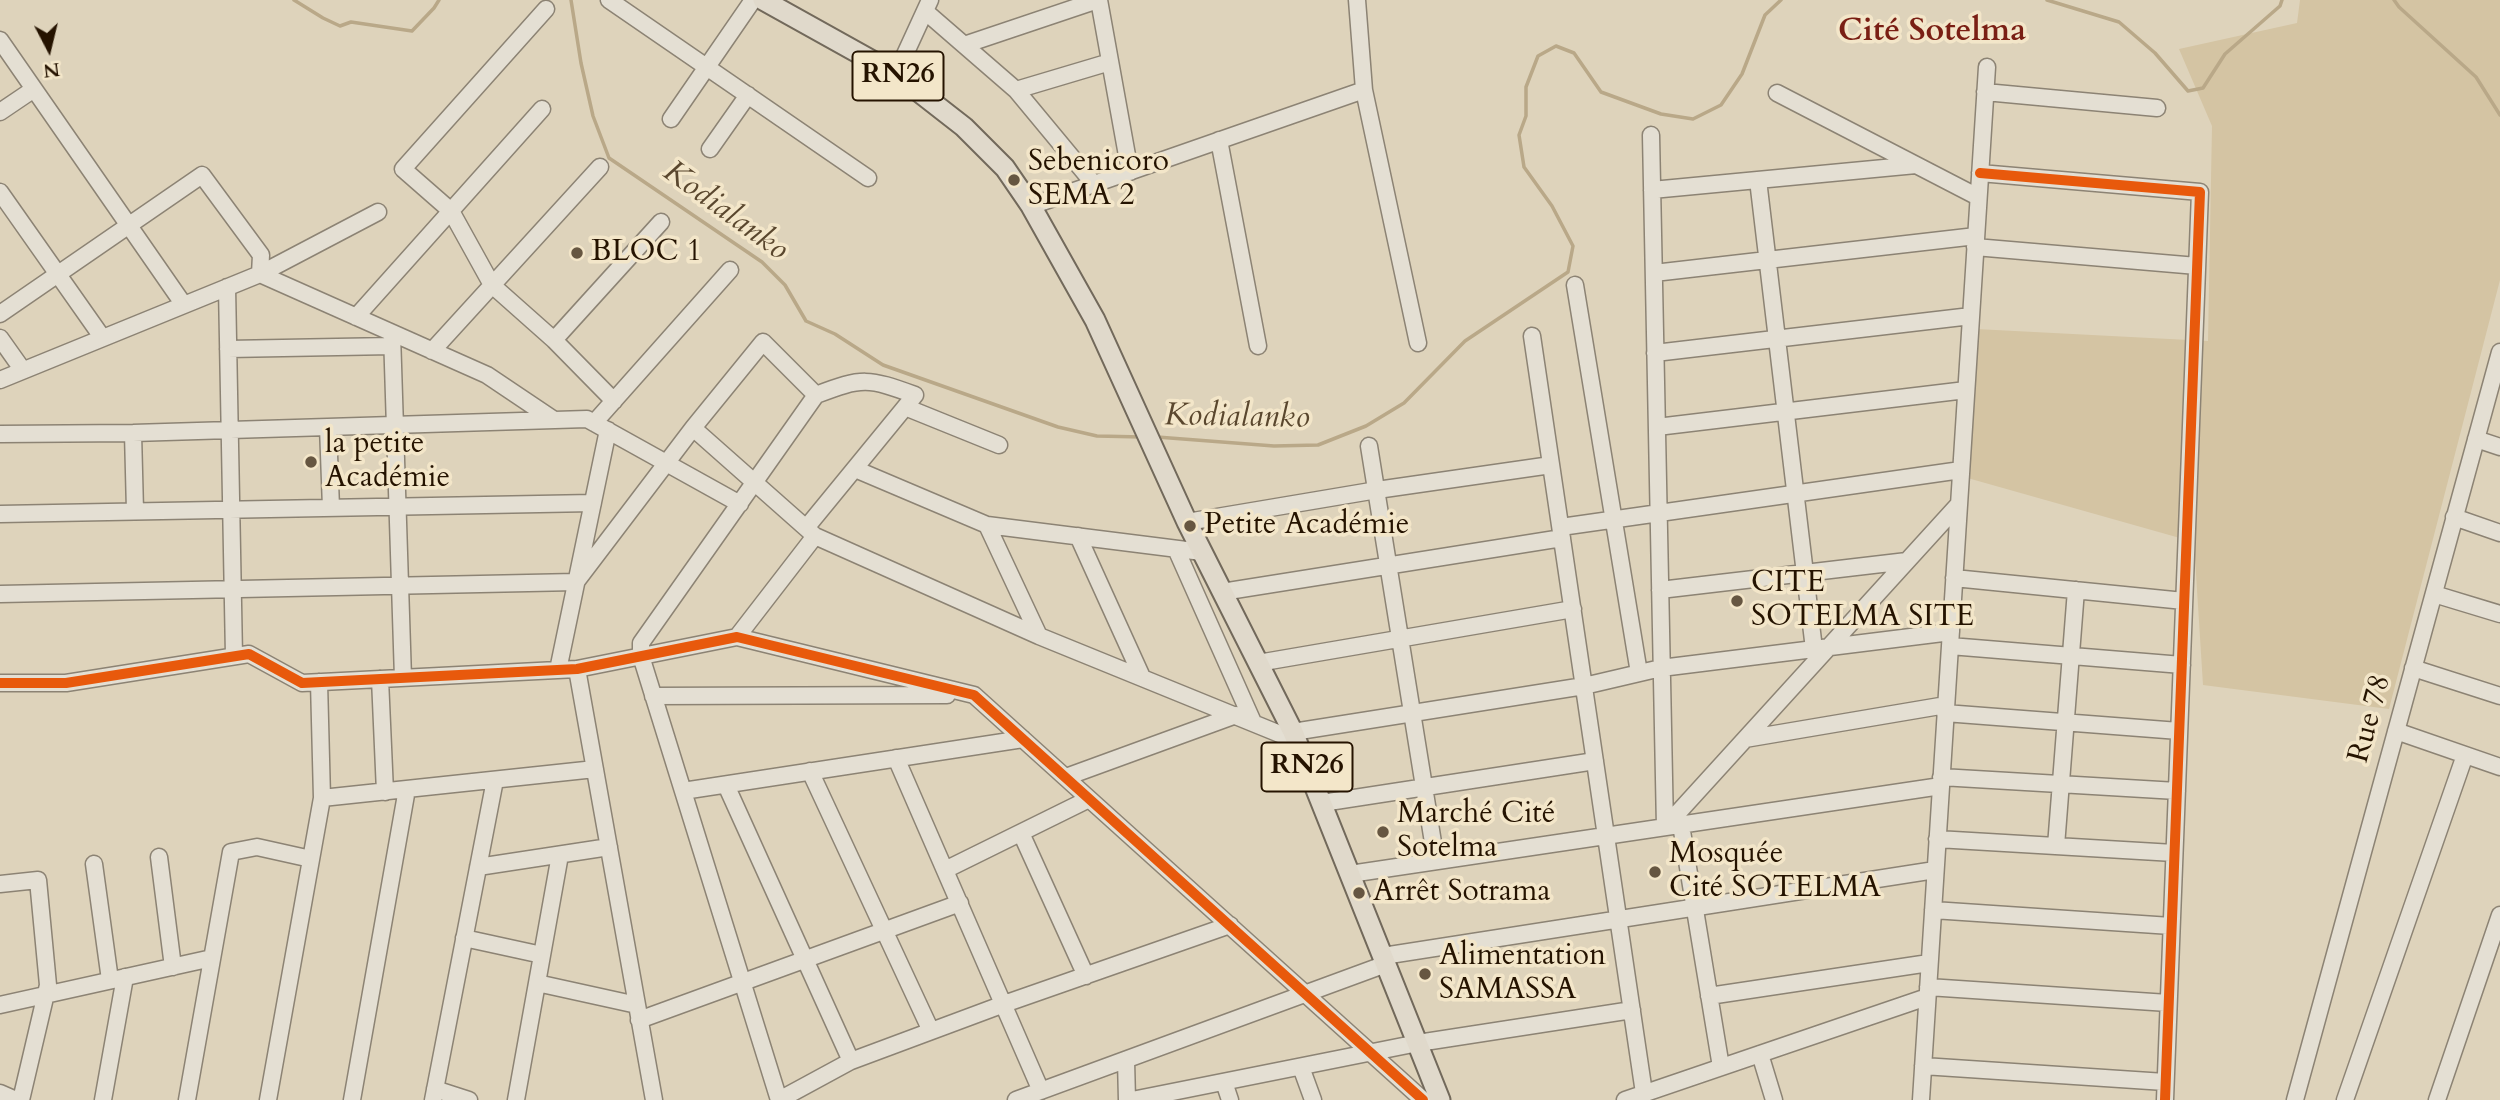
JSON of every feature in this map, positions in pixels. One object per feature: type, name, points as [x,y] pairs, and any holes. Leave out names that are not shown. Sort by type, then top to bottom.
[{"type":"main road","name":"RN26","points":[[763,0],[896,74],[964,127],[1005,168],[1031,206],[1095,320],[1187,522],[1295,736],[1440,1100]]},
{"type":"street","points":[[609,0],[868,178]]},
{"type":"street","points":[[671,119],[753,0]]},
{"type":"street","points":[[964,45],[1099,0],[1130,172]]},
{"type":"street","points":[[1357,0],[1364,90],[1418,343]]},
{"type":"street","points":[[896,74],[928,6],[964,45],[1016,90],[1094,184]]},
{"type":"street","points":[[546,9],[404,169],[451,211],[492,285],[554,340],[614,401]]},
{"type":"street","points":[[0,40],[184,304]]},
{"type":"street","points":[[1016,90],[1110,62]]},
{"type":"street","points":[[1920,1100],[1987,67]]},
{"type":"street","points":[[0,112],[34,89]]},
{"type":"street","points":[[1031,206],[1364,90]]},
{"type":"street","points":[[1985,92],[2157,108]]},
{"type":"street","points":[[1777,93],[1979,197]]},
{"type":"street","points":[[709,149],[748,96]]},
{"type":"street","points":[[356,317],[542,109]]},
{"type":"street","points":[[1651,135],[1661,668],[1673,826],[1694,907],[1721,1067]]},
{"type":"street","points":[[1219,140],[1258,346]]},
{"type":"street","points":[[1652,190],[1916,165]]},
{"type":"street","points":[[432,351],[600,167]]},
{"type":"street","points":[[1980,173],[2200,192],[2165,1100]]},
{"type":"street","points":[[0,314],[202,175],[261,255],[260,274]]},
{"type":"street","points":[[1758,180],[1805,573],[1822,648]]},
{"type":"street","points":[[0,192],[102,337]]},
{"type":"street","points":[[0,380],[260,274],[379,212]]},
{"type":"street","points":[[554,340],[661,222]]},
{"type":"street","points":[[1654,273],[1767,259],[1976,242],[2197,266]]},
{"type":"street","points":[[558,670],[593,503],[601,427],[614,401],[730,270]]},
{"type":"street","points":[[260,274],[356,317],[392,340],[432,351],[487,375],[554,420]]},
{"type":"street","points":[[1575,285],[1639,673]]},
{"type":"street","points":[[227,287],[234,656]]},
{"type":"street","points":[[1655,353],[1971,316]]},
{"type":"street","points":[[1532,336],[1644,1093]]},
{"type":"street","points":[[0,338],[22,369]]},
{"type":"street","points":[[228,349],[392,340]]},
{"type":"street","points":[[392,340],[403,678]]},
{"type":"street","points":[[576,582],[693,428],[763,342],[816,395]]},
{"type":"street","name":"Rue 78","points":[[2295,1100],[2500,352]]},
{"type":"street","points":[[737,638],[855,469],[915,395],[875,381],[848,383],[816,395],[641,643],[641,656],[653,696],[779,1100],[851,1061],[1230,925]]},
{"type":"street","points":[[1657,428],[1966,390]]},
{"type":"street","points":[[905,407],[999,445]]},
{"type":"street","points":[[0,434],[133,433],[587,419],[740,504]]},
{"type":"street","points":[[328,427],[331,508]]},
{"type":"street","points":[[693,428],[811,532],[1039,636],[1253,722],[1295,736],[1412,713],[1584,686],[1661,668],[1822,648],[1950,639],[2071,656],[2182,664]]},
{"type":"street","points":[[133,433],[135,511]]},
{"type":"street","points":[[2476,439],[2500,447]]},
{"type":"street","points":[[1370,446],[1436,861]]},
{"type":"street","points":[[1187,522],[1551,465]]},
{"type":"street","points":[[855,469],[987,525],[1202,552]]},
{"type":"street","points":[[1222,592],[1388,565],[1561,532],[1614,519],[1961,470]]},
{"type":"street","points":[[0,514],[593,503]]},
{"type":"street","points":[[1673,826],[1822,648],[1959,503]]},
{"type":"street","points":[[2454,517],[2500,533]]},
{"type":"street","points":[[987,525],[1039,636]]},
{"type":"street","points":[[1078,536],[1142,677]]},
{"type":"street","points":[[1176,548],[1253,722]]},
{"type":"street","points":[[1660,590],[1907,561]]},
{"type":"street","points":[[1954,578],[2184,601]]},
{"type":"street","points":[[0,594],[576,582]]},
{"type":"street","points":[[2056,846],[2076,590]]},
{"type":"street","points":[[2434,594],[2500,614]]},
{"type":"street","points":[[1258,663],[1573,609]]},
{"type":"street","points":[[0,683],[66,683],[249,654],[302,683],[577,669],[737,638],[974,695],[1423,1100]]},
{"type":"street","points":[[2413,668],[2500,696]]},
{"type":"street","points":[[577,669],[654,1100]]},
{"type":"street","points":[[380,679],[385,792]]},
{"type":"street","points":[[268,1100],[322,798],[319,682]]},
{"type":"street","points":[[653,696],[974,695]]},
{"type":"street","points":[[1745,739],[1946,709],[2179,731]]},
{"type":"street","points":[[1066,778],[1236,715]]},
{"type":"street","points":[[2396,731],[2500,767]]},
{"type":"street","points":[[683,791],[1023,738]]},
{"type":"street","points":[[2345,1100],[2465,755]]},
{"type":"street","points":[[896,758],[1041,1091]]},
{"type":"street","points":[[1322,803],[1595,761]]},
{"type":"street","points":[[322,798],[595,769]]},
{"type":"street","points":[[810,772],[931,1031]]},
{"type":"street","points":[[469,1100],[434,1095],[495,780]]},
{"type":"street","points":[[1350,874],[1673,826],[1941,781],[2177,791]]},
{"type":"street","points":[[726,785],[851,1061]]},
{"type":"street","points":[[352,1100],[407,789]]},
{"type":"street","points":[[945,870],[1089,799]]},
{"type":"street","points":[[1021,833],[1086,976]]},
{"type":"street","points":[[1937,839],[2174,853]]},
{"type":"street","points":[[187,1100],[231,852],[257,847],[311,859]]},
{"type":"street","points":[[478,867],[609,848]]},
{"type":"street","points":[[516,1100],[560,855]]},
{"type":"street","points":[[159,857],[173,967]]},
{"type":"street","points":[[94,864],[118,979],[103,1100]]},
{"type":"street","points":[[1019,1099],[1306,994],[1385,960],[1618,919],[1935,870]]},
{"type":"street","points":[[0,884],[38,880],[48,985],[19,1100],[0,1093]]},
{"type":"street","points":[[537,983],[638,1012],[743,983],[960,903]]},
{"type":"street","points":[[1933,910],[2171,926]]},
{"type":"street","points":[[2437,1100],[2500,915]]},
{"type":"street","points":[[464,937],[542,956]]},
{"type":"street","points":[[0,1005],[212,958]]},
{"type":"street","points":[[1709,996],[1929,963]]},
{"type":"street","points":[[1625,1100],[1928,992],[2168,1003]]},
{"type":"street","points":[[1126,1060],[1130,1100],[1418,1043],[1632,1010]]},
{"type":"street","points":[[1760,1054],[1774,1100]]},
{"type":"street","points":[[1923,1066],[2165,1082]]},
{"type":"street","points":[[1301,1067],[1313,1100]]},
{"type":"street","points":[[1224,1082],[1230,1100]]},
{"type":"shaded area","points":[[2300,0],[2500,0],[2500,280],[2389,709],[2203,685],[2194,542],[1964,477],[1976,329],[2208,341],[2212,126],[2179,49],[2297,23]]},
{"type":"waterway","name":"Kodialanko","points":[[294,0],[340,26],[351,22],[412,31],[439,0]]},
{"type":"waterway","name":"Kodialanko","points":[[571,0],[593,116],[609,158],[762,262],[785,285],[806,321],[835,334],[883,365],[1058,427],[1097,436],[1142,437]]},
{"type":"waterway","name":"Kodialanko","points":[[1157,437],[1274,446],[1318,445],[1366,426],[1404,403],[1465,341],[1568,272],[1573,246],[1552,206],[1524,167],[1519,135],[1526,116],[1526,87],[1538,56],[1556,46],[1574,53],[1601,92],[1661,114],[1693,119],[1721,105],[1742,74],[1765,15],[1781,0]]},
{"type":"waterway","name":"Kodialanko","points":[[2047,0],[2119,22],[2155,53],[2188,91],[2203,88],[2225,54],[2280,6],[2282,0]]},
{"type":"waterway","name":"Kodialanko","points":[[2394,0],[2476,77],[2500,115]]},
{"type":"cycle path","points":[[1980,173],[2200,192],[2165,1100]]},
{"type":"cycle path","points":[[0,683],[66,683],[249,654],[302,683],[577,669],[737,637],[974,695],[1423,1100]]},
{"type":"place","name":"Sebenicoro SEMA 2","points":[[1014,180]]},
{"type":"place","name":"BLOC 1","points":[[577,253]]},
{"type":"place","name":"la petite Académie","points":[[311,462]]},
{"type":"place","name":"Petite Académie","points":[[1190,526]]},
{"type":"place","name":"CITE SOTELMA SITE","points":[[1737,601]]},
{"type":"place","name":"Marché Cité Sotelma","points":[[1383,832]]},
{"type":"place","name":"Mosquée Cité SOTELMA","points":[[1655,872]]},
{"type":"place","name":"Arrêt Sotrama","points":[[1359,893]]},
{"type":"place","name":"Alimentation SAMASSA","points":[[1425,974]]},
{"type":"district","name":"Cité Sotelma","points":[[1932,33]]}]
